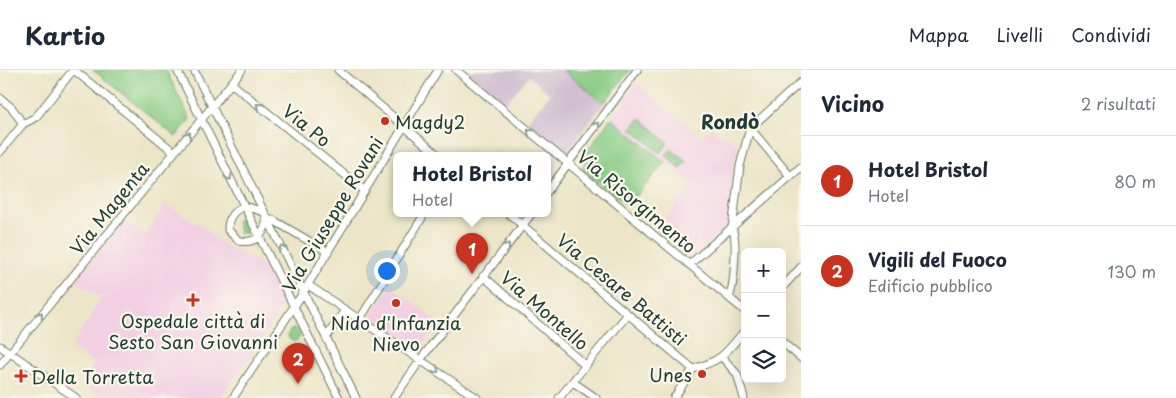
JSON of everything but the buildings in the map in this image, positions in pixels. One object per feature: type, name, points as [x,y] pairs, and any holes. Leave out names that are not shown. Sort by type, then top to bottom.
[{"type":"street","points":[[0,152],[24,124],[36,117],[74,70],[174,152]]},
{"type":"street","points":[[177,70],[339,398]]},
{"type":"street","points":[[194,70],[356,398]]},
{"type":"street","name":"Via Magenta","points":[[0,365],[242,70]]},
{"type":"street","points":[[338,70],[434,152]]},
{"type":"street","name":"Via Giuseppe Rovani","points":[[233,398],[308,285],[438,70]]},
{"type":"street","name":"Via Risorgimento","points":[[456,70],[741,308]]},
{"type":"street","points":[[551,187],[637,70]]},
{"type":"street","points":[[729,297],[736,239],[732,229],[740,166],[750,128],[801,82]]},
{"type":"street","name":"Via Po","points":[[231,83],[365,191]]},
{"type":"street","points":[[0,98],[12,108],[24,124]]},
{"type":"street","points":[[750,128],[790,176]]},
{"type":"street","points":[[690,264],[801,167]]},
{"type":"street","points":[[244,206],[274,220],[328,252]]},
{"type":"street","points":[[244,206],[234,211],[228,222],[228,230],[239,241],[252,241],[260,237],[267,217]]},
{"type":"street","points":[[360,319],[423,217]]},
{"type":"street","name":"Via Cesare Battisti","points":[[513,217],[693,369]]},
{"type":"street","points":[[394,398],[420,360],[529,217]]},
{"type":"street","points":[[786,284],[801,267]]},
{"type":"street","name":"Via Montello","points":[[484,276],[586,366]]},
{"type":"street","points":[[308,285],[477,398]]},
{"type":"street","points":[[326,338],[345,310]]},
{"type":"street","points":[[559,398],[628,314]]},
{"type":"street","points":[[674,398],[693,369],[713,363],[722,357],[741,335]]},
{"type":"street","points":[[786,345],[801,358]]},
{"type":"street","points":[[0,346],[76,398]]},
{"type":"street","points":[[722,357],[737,374],[744,398]]},
{"type":"street","points":[[573,382],[596,398]]},
{"type":"shaded area","points":[[466,70],[563,70],[604,103],[565,154],[527,122],[550,94],[529,76],[505,104]]},
{"type":"shaded area","points":[[636,83],[700,137],[712,128],[721,137],[726,135],[741,150],[734,158],[728,225],[695,255],[688,255],[656,230],[694,184],[611,118]]},
{"type":"shaded area","name":"Ospedale città di Sesto San Giovanni","points":[[165,204],[206,229],[215,239],[267,268],[285,303],[221,398],[103,398],[82,384],[95,364],[71,347],[102,298],[75,281],[126,221],[144,237]]},
{"type":"shaded area","name":"Nido d'Infanzia Nievo","points":[[391,286],[439,322],[418,351],[368,320]]},
{"type":"green space","points":[[93,70],[166,70],[190,119],[176,137]]},
{"type":"green space","points":[[563,70],[630,70],[604,103]]},
{"type":"green space","points":[[611,118],[665,162],[628,206],[582,169],[587,161],[583,157]]},
{"type":"green space","points":[[640,118],[668,143],[660,153],[631,128]]},
{"type":"green space","points":[[671,149],[686,161],[680,168],[666,155]]},
{"type":"green space","points":[[242,210],[255,237],[250,239],[248,233],[239,232],[237,220],[240,218],[238,212]]},
{"type":"green space","points":[[292,329],[296,329],[300,335],[296,341],[292,341],[288,337],[288,333]]},
{"type":"place","name":"Magdy2","points":[[385,121]]},
{"type":"place","name":"Hotel Bristol","points":[[472,274]]},
{"type":"place","name":"Ospedale città di Sesto San Giovanni","points":[[193,300]]},
{"type":"place","name":"Nido d'Infanzia Nievo","points":[[396,303]]},
{"type":"place","name":"Unes","points":[[702,374]]},
{"type":"place","name":"Della Torretta","points":[[21,376]]},
{"type":"place","name":"Vigili del Fuoco","points":[[298,384]]},
{"type":"district","name":"Rondò","points":[[730,121]]}]
